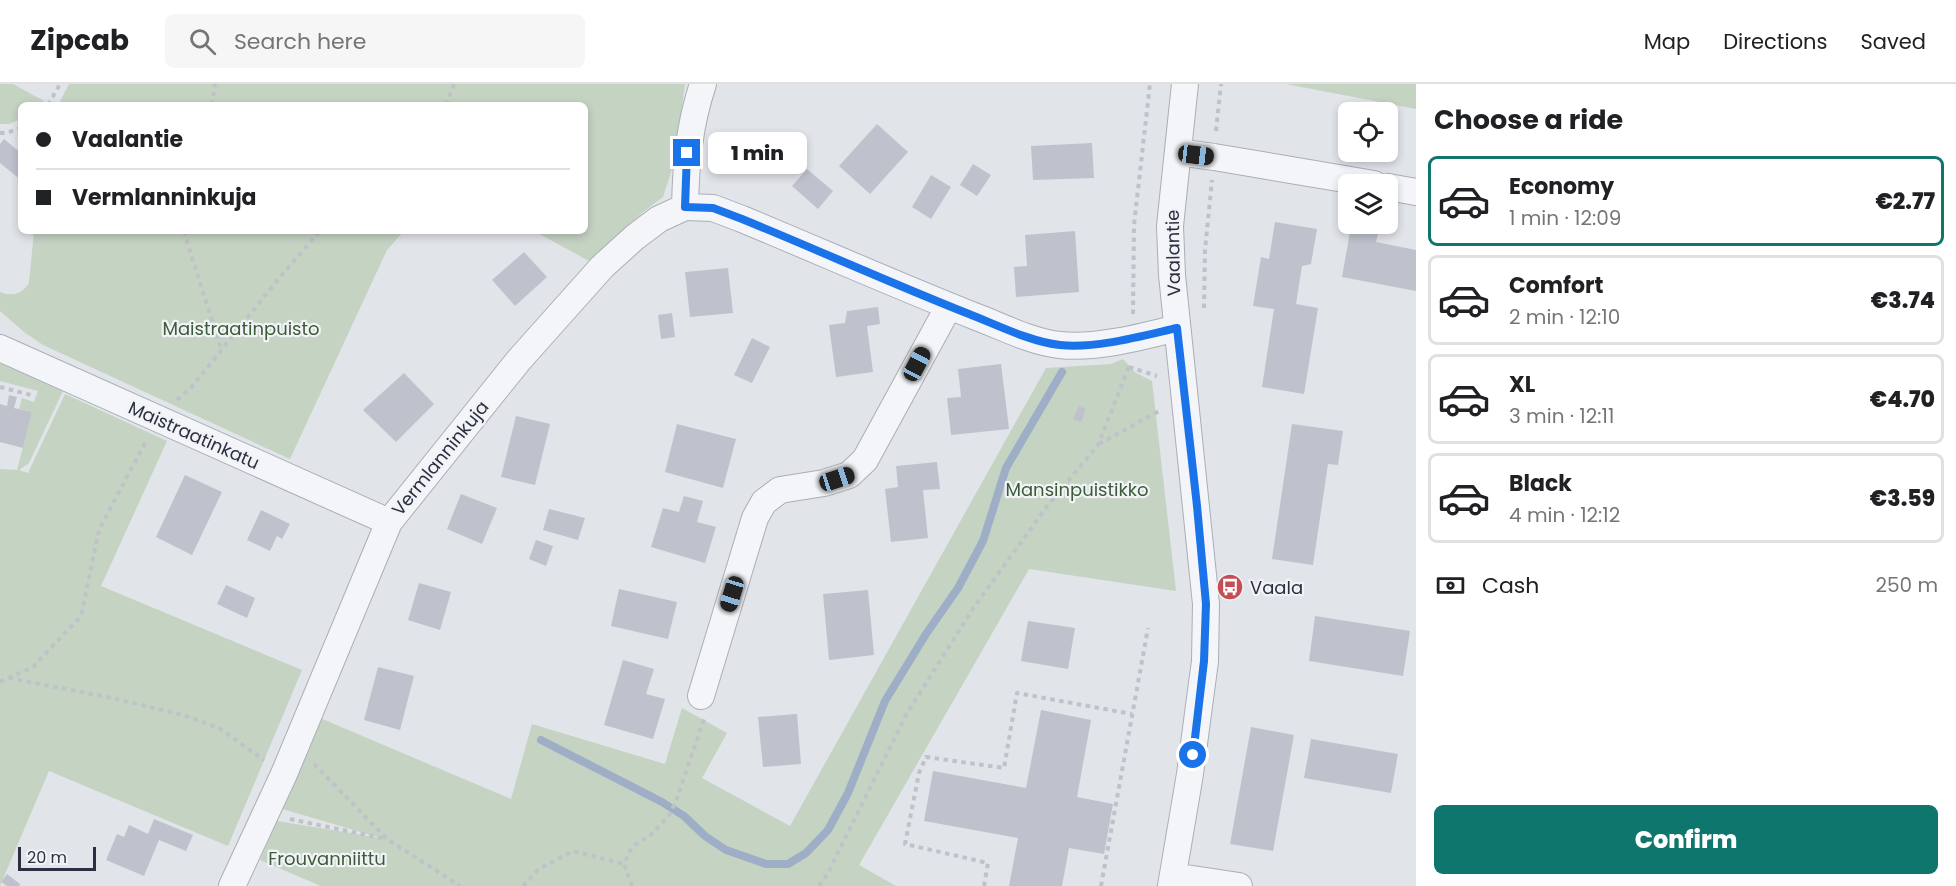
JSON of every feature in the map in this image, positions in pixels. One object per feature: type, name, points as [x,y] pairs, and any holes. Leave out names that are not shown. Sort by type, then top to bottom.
[{"type":"street","points":[[703,84],[690,133],[686,165],[685,207],[713,208],[949,306],[1022,334],[1059,345],[1133,339],[1177,328]]},
{"type":"street","name":"Vaalantie","points":[[1172,881],[1199,706],[1204,661],[1206,604],[1177,328],[1170,226],[1185,84]]},
{"type":"street","points":[[1178,152],[1338,178]]},
{"type":"street","points":[[1398,189],[1416,192]]},
{"type":"street","name":"Vermlanninkuja","points":[[232,886],[284,774],[389,522],[519,360],[602,267],[659,219],[685,207]]},
{"type":"street","points":[[701,696],[754,518],[764,502],[780,490],[824,483],[849,475],[865,460],[949,306]]},
{"type":"street","name":"Maistraatinkatu","points":[[0,348],[389,522]]},
{"type":"street","points":[[1172,881],[1239,886]]},
{"type":"path","points":[[50,102],[60,84]]},
{"type":"path","points":[[212,102],[215,84]]},
{"type":"path","points":[[447,102],[454,84]]},
{"type":"path","points":[[819,886],[827,875],[906,715],[974,607],[1045,509],[1098,445],[1129,367],[1133,339],[1134,225],[1150,84]]},
{"type":"path","points":[[0,133],[18,129]]},
{"type":"path","points":[[185,234],[222,350]]},
{"type":"path","points":[[0,682],[33,667],[81,616],[99,530],[158,418],[191,388],[318,234]]},
{"type":"path","points":[[1129,367],[1158,376],[1159,387]]},
{"type":"path","points":[[0,387],[35,396]]},
{"type":"path","points":[[1098,445],[1161,410],[1160,399]]},
{"type":"path","points":[[1101,886],[1148,628]]},
{"type":"path","points":[[8,678],[112,698],[183,715],[219,728],[284,774]]},
{"type":"path","points":[[984,886],[988,863],[905,844],[919,773],[926,757],[1004,768],[1017,693],[1132,714]]},
{"type":"path","points":[[632,886],[624,864],[632,847],[652,834],[670,814],[676,801],[706,714],[701,696]]},
{"type":"path","points":[[296,744],[387,839],[459,886]]},
{"type":"path","points":[[266,814],[387,839]]},
{"type":"path","points":[[523,886],[539,869],[573,851],[624,864]]},
{"type":"green space","points":[[0,84],[13,84],[44,101],[18,102],[18,120],[9,124],[0,124]]},
{"type":"green space","points":[[69,84],[685,84],[675,160],[663,197],[589,261],[540,234],[588,234],[588,102],[60,102]]},
{"type":"green space","points":[[1286,84],[1416,84],[1416,109],[1398,106],[1398,102],[1380,102]]},
{"type":"green space","name":"Maistraatinpuisto","points":[[34,234],[401,234],[387,250],[290,459],[43,345],[0,311],[0,292],[16,294],[29,283]]},
{"type":"green space","name":"Mansinpuistikko","points":[[1123,359],[1136,373],[1152,381],[1176,591],[1029,569],[859,865],[896,886],[321,886],[260,860],[277,821],[381,838],[279,808],[310,748],[313,730],[320,718],[511,799],[532,724],[665,764],[682,708],[727,733],[702,778],[790,826],[1046,368],[1111,364]]},
{"type":"green space","points":[[0,362],[63,391],[29,463],[19,470],[28,473],[65,394],[167,441],[101,586],[302,670],[228,846],[49,771],[0,886],[0,469],[17,470],[32,412],[19,409],[22,398],[34,402],[38,391],[0,381]]},
{"type":"building","points":[[877,124],[908,152],[870,194],[839,166]]},
{"type":"building","points":[[4,139],[18,151],[18,178],[0,163],[0,144]]},
{"type":"building","points":[[1092,143],[1094,178],[1033,180],[1031,146]]},
{"type":"building","points":[[973,164],[991,175],[977,196],[960,185]]},
{"type":"building","points":[[807,169],[833,191],[818,209],[792,186]]},
{"type":"building","points":[[931,175],[951,187],[931,219],[912,207]]},
{"type":"building","points":[[1275,222],[1317,229],[1311,264],[1302,266],[1296,304],[1318,308],[1304,394],[1262,387],[1274,309],[1253,306],[1261,257],[1269,259]]},
{"type":"building","points":[[1075,231],[1079,292],[1016,297],[1014,267],[1027,266],[1025,235]]},
{"type":"building","points":[[1350,234],[1378,234],[1376,242],[1416,250],[1416,291],[1342,277]]},
{"type":"building","points":[[524,252],[547,277],[515,306],[492,280]]},
{"type":"building","points":[[728,268],[733,313],[690,317],[685,272]]},
{"type":"building","points":[[878,307],[880,324],[867,326],[873,372],[836,377],[829,325],[845,323],[847,311]]},
{"type":"building","points":[[672,313],[675,337],[661,339],[658,315]]},
{"type":"building","points":[[752,338],[770,347],[752,383],[734,375]]},
{"type":"building","points":[[1001,364],[1009,429],[951,435],[947,398],[961,397],[958,369]]},
{"type":"building","points":[[404,373],[434,404],[396,442],[363,410]]},
{"type":"building","points":[[9,395],[17,397],[14,408],[32,412],[23,448],[0,442],[0,404],[7,406]]},
{"type":"building","points":[[1079,406],[1086,409],[1081,422],[1073,419]]},
{"type":"building","points":[[516,416],[550,424],[535,485],[501,477]]},
{"type":"building","points":[[677,424],[736,439],[723,488],[665,472]]},
{"type":"building","points":[[1292,424],[1343,431],[1338,465],[1328,464],[1313,565],[1272,559]]},
{"type":"building","points":[[937,462],[940,489],[923,490],[928,538],[891,542],[885,489],[898,487],[896,466]]},
{"type":"building","points":[[185,475],[222,492],[192,555],[156,537]]},
{"type":"building","points":[[461,494],[497,508],[482,544],[447,529]]},
{"type":"building","points":[[684,496],[703,501],[697,522],[716,527],[705,563],[651,547],[663,508],[679,512]]},
{"type":"building","points":[[549,509],[585,518],[578,540],[543,530]]},
{"type":"building","points":[[261,510],[290,524],[282,539],[277,536],[270,551],[247,540]]},
{"type":"building","points":[[536,540],[553,546],[546,566],[529,559]]},
{"type":"building","points":[[419,583],[451,592],[440,630],[408,620]]},
{"type":"building","points":[[226,585],[255,598],[247,618],[217,604]]},
{"type":"building","points":[[619,589],[677,602],[668,639],[611,626]]},
{"type":"building","points":[[868,590],[874,655],[829,660],[823,594]]},
{"type":"building","points":[[1315,616],[1410,631],[1403,676],[1309,661]]},
{"type":"building","points":[[1028,621],[1075,628],[1068,669],[1021,661]]},
{"type":"building","points":[[623,660],[654,669],[646,694],[665,699],[653,739],[604,725]]},
{"type":"building","points":[[378,667],[414,676],[400,730],[364,720]]},
{"type":"building","points":[[1041,710],[1091,720],[1077,797],[1113,804],[1104,854],[1069,848],[1062,886],[1009,886],[1018,838],[924,821],[933,771],[1026,788]]},
{"type":"building","points":[[797,714],[801,764],[763,767],[758,717]]},
{"type":"building","points":[[1251,727],[1294,735],[1273,851],[1230,844]]},
{"type":"building","points":[[1311,739],[1398,754],[1391,793],[1304,778]]},
{"type":"building","points":[[154,819],[193,835],[186,851],[159,840],[144,876],[106,860],[117,834],[124,837],[129,825],[148,834]]},
{"type":"building","points":[[7,874],[20,884],[19,886],[7,886],[1,882]]},
{"type":"waterway","points":[[541,740],[662,802],[684,816],[705,836],[726,850],[766,864],[788,864],[806,853],[828,830],[848,793],[885,701],[926,634],[958,588],[983,541],[1006,468],[1062,372]]},
{"type":"place","name":"Vaala","points":[[1230,587]]},
{"type":"route","points":[[687,153],[685,207],[713,208],[1022,334],[1059,345],[1079,345],[1133,339],[1177,328],[1206,604],[1204,661],[1193,755]]},
{"type":"park label","name":"Frouvanniittu","points":[[327,858]]}]
